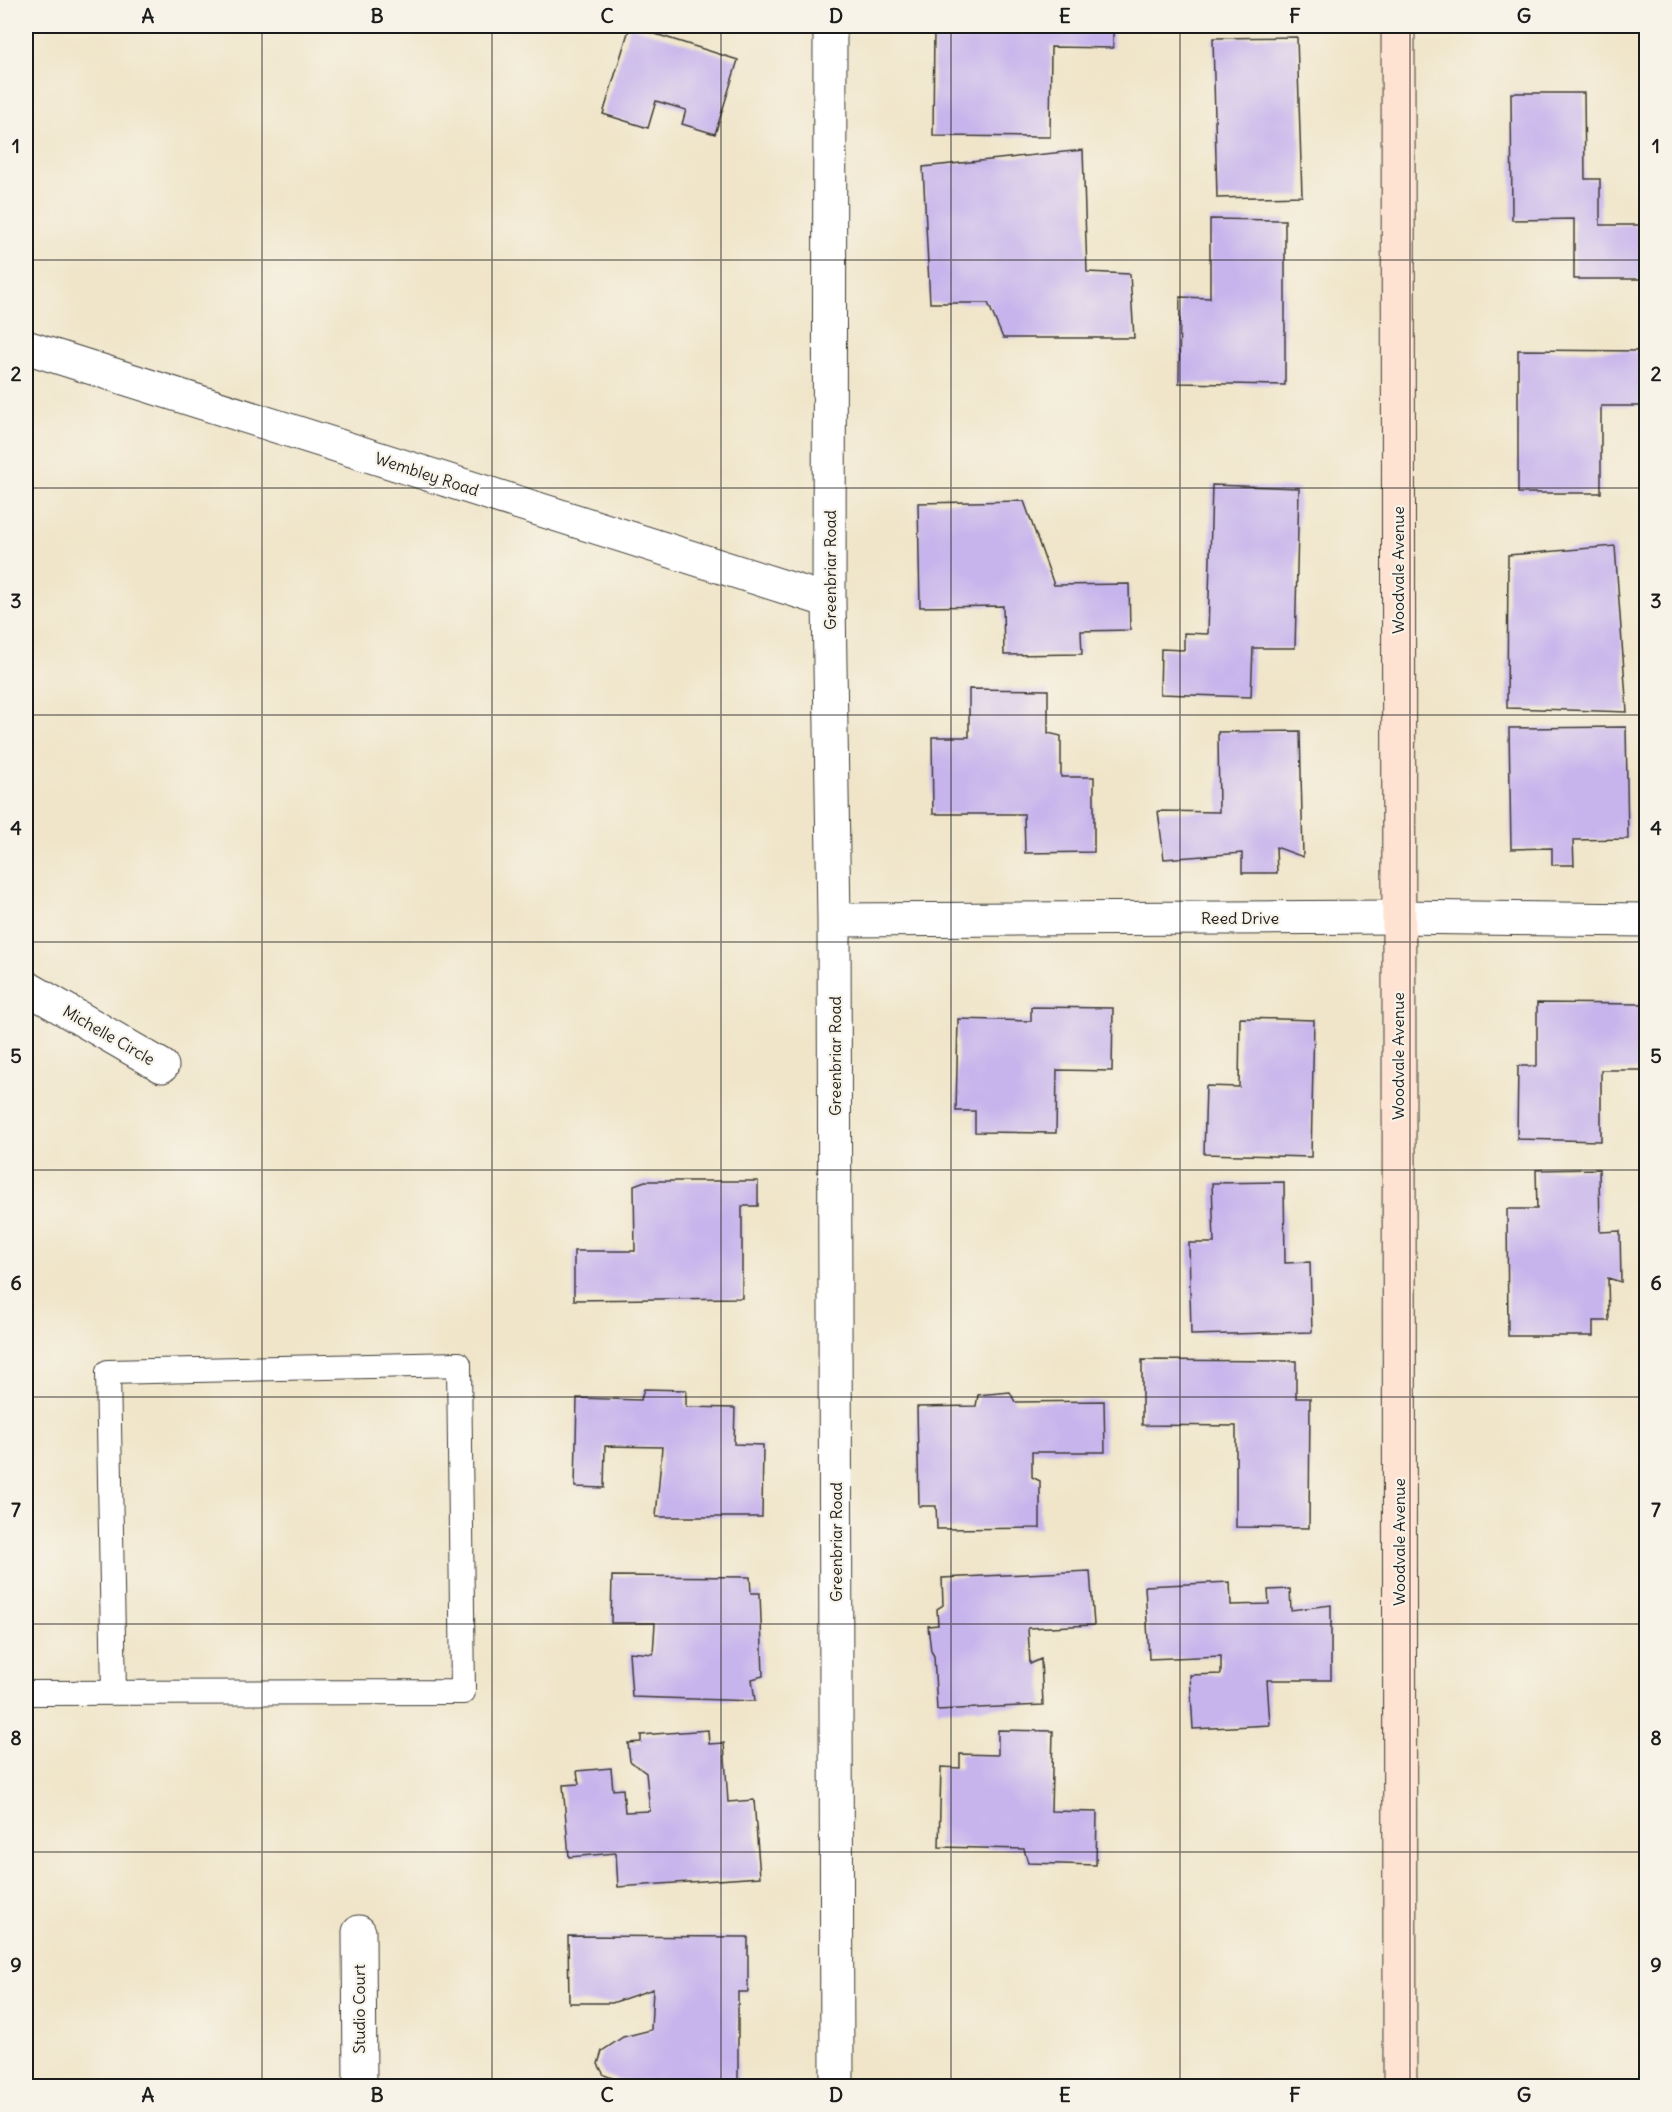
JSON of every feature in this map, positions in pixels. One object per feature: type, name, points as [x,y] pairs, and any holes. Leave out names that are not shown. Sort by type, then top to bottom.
[{"type":"street","name":"Greenbriar Road","points":[[830,26],[829,601],[834,920],[837,2086]]},
{"type":"street","name":"Woodvale Avenue","points":[[1398,26],[1400,2086]]},
{"type":"street","name":"Wembley Road","points":[[26,347],[829,601]]},
{"type":"street","name":"Reed Drive","points":[[834,920],[1398,917],[1647,920]]},
{"type":"street","name":"Michelle Circle","points":[[26,987],[162,1066]]},
{"type":"street","name":"Studio Court","points":[[359,1932],[360,2086]]},
{"type":"lane","points":[[26,1693],[114,1693],[463,1692],[459,1364],[108,1372],[114,1693]]},
{"type":"building","points":[[630,26],[738,60],[715,134],[682,124],[686,110],[656,101],[648,128],[603,114]]},
{"type":"building","points":[[934,26],[1113,26],[1113,48],[1051,47],[1050,137],[933,136]]},
{"type":"building","points":[[1297,37],[1302,196],[1217,198],[1213,38]]},
{"type":"building","points":[[1511,93],[1584,93],[1585,179],[1600,179],[1600,225],[1646,225],[1646,279],[1574,279],[1574,219],[1512,220]]},
{"type":"building","points":[[1083,150],[1087,272],[1130,274],[1134,338],[1003,338],[988,303],[930,303],[923,167]]},
{"type":"building","points":[[1210,219],[1285,220],[1285,385],[1179,383],[1180,297],[1210,298]]},
{"type":"building","points":[[1518,350],[1646,351],[1646,406],[1601,406],[1601,493],[1518,493]]},
{"type":"building","points":[[1212,485],[1299,488],[1295,648],[1253,648],[1251,697],[1160,694],[1161,649],[1184,650],[1184,633],[1208,634]]},
{"type":"building","points":[[1024,501],[1054,585],[1129,584],[1130,630],[1081,631],[1082,654],[1004,655],[1003,606],[920,607],[918,503]]},
{"type":"building","points":[[1615,546],[1627,712],[1507,708],[1508,555]]},
{"type":"building","points":[[969,689],[1048,690],[1048,733],[1061,736],[1061,777],[1094,777],[1094,852],[1025,853],[1024,814],[933,814],[932,737],[969,737]]},
{"type":"building","points":[[1626,727],[1628,839],[1573,840],[1574,865],[1552,865],[1552,848],[1511,849],[1509,728]]},
{"type":"building","points":[[1300,731],[1303,857],[1276,847],[1277,873],[1242,873],[1242,853],[1164,859],[1158,811],[1219,812],[1218,732]]},
{"type":"building","points":[[1537,1003],[1644,1004],[1644,1070],[1601,1070],[1601,1141],[1517,1139],[1518,1066],[1537,1066]]},
{"type":"building","points":[[1031,1007],[1113,1008],[1112,1071],[1057,1070],[1056,1133],[975,1132],[975,1111],[956,1111],[958,1019],[1031,1021]]},
{"type":"building","points":[[1240,1018],[1314,1020],[1311,1157],[1204,1154],[1206,1086],[1239,1087]]},
{"type":"building","points":[[1599,1169],[1600,1232],[1620,1231],[1621,1282],[1608,1278],[1609,1321],[1593,1321],[1593,1336],[1508,1336],[1507,1209],[1537,1209],[1536,1170]]},
{"type":"building","points":[[645,1181],[758,1181],[758,1206],[742,1206],[742,1298],[574,1300],[574,1251],[635,1251],[634,1185]]},
{"type":"building","points":[[1284,1182],[1285,1263],[1310,1262],[1312,1332],[1191,1335],[1189,1243],[1214,1243],[1212,1183]]},
{"type":"building","points":[[1142,1360],[1296,1361],[1296,1398],[1310,1398],[1309,1528],[1236,1527],[1236,1426],[1142,1425]]},
{"type":"building","points":[[644,1389],[686,1390],[686,1407],[735,1408],[734,1444],[763,1445],[762,1517],[656,1517],[662,1447],[605,1446],[604,1488],[575,1487],[577,1398],[641,1400]]},
{"type":"building","points":[[1010,1392],[1015,1402],[1104,1401],[1105,1452],[1032,1452],[1032,1477],[1040,1481],[1040,1528],[937,1529],[936,1506],[919,1506],[917,1407],[976,1406],[978,1395]]},
{"type":"building","points":[[1090,1571],[1094,1625],[1028,1628],[1030,1664],[1041,1659],[1043,1705],[937,1710],[934,1656],[931,1651],[928,1626],[938,1625],[937,1609],[943,1605],[942,1578]]},
{"type":"building","points":[[612,1576],[750,1577],[751,1593],[760,1593],[763,1676],[752,1679],[755,1701],[632,1697],[629,1652],[653,1654],[655,1623],[611,1623]]},
{"type":"building","points":[[1230,1582],[1231,1605],[1269,1604],[1268,1590],[1290,1589],[1291,1610],[1331,1605],[1331,1680],[1267,1680],[1270,1725],[1193,1729],[1190,1675],[1221,1674],[1221,1656],[1149,1659],[1145,1586]]},
{"type":"building","points":[[708,1730],[709,1744],[724,1743],[728,1802],[754,1800],[760,1877],[618,1887],[616,1853],[569,1857],[563,1785],[579,1784],[577,1771],[611,1768],[613,1790],[623,1789],[625,1812],[650,1811],[646,1773],[630,1761],[628,1743],[641,1742],[641,1735]]},
{"type":"building","points":[[998,1730],[1053,1731],[1051,1811],[1097,1812],[1096,1865],[1028,1863],[1024,1849],[939,1847],[941,1767],[960,1768],[960,1754],[998,1755]]},
{"type":"building","points":[[568,1936],[748,1937],[748,1992],[738,1992],[738,2082],[620,2081],[604,2075],[598,2064],[602,2051],[623,2037],[651,2030],[653,1989],[612,2003],[569,2003]]}]
